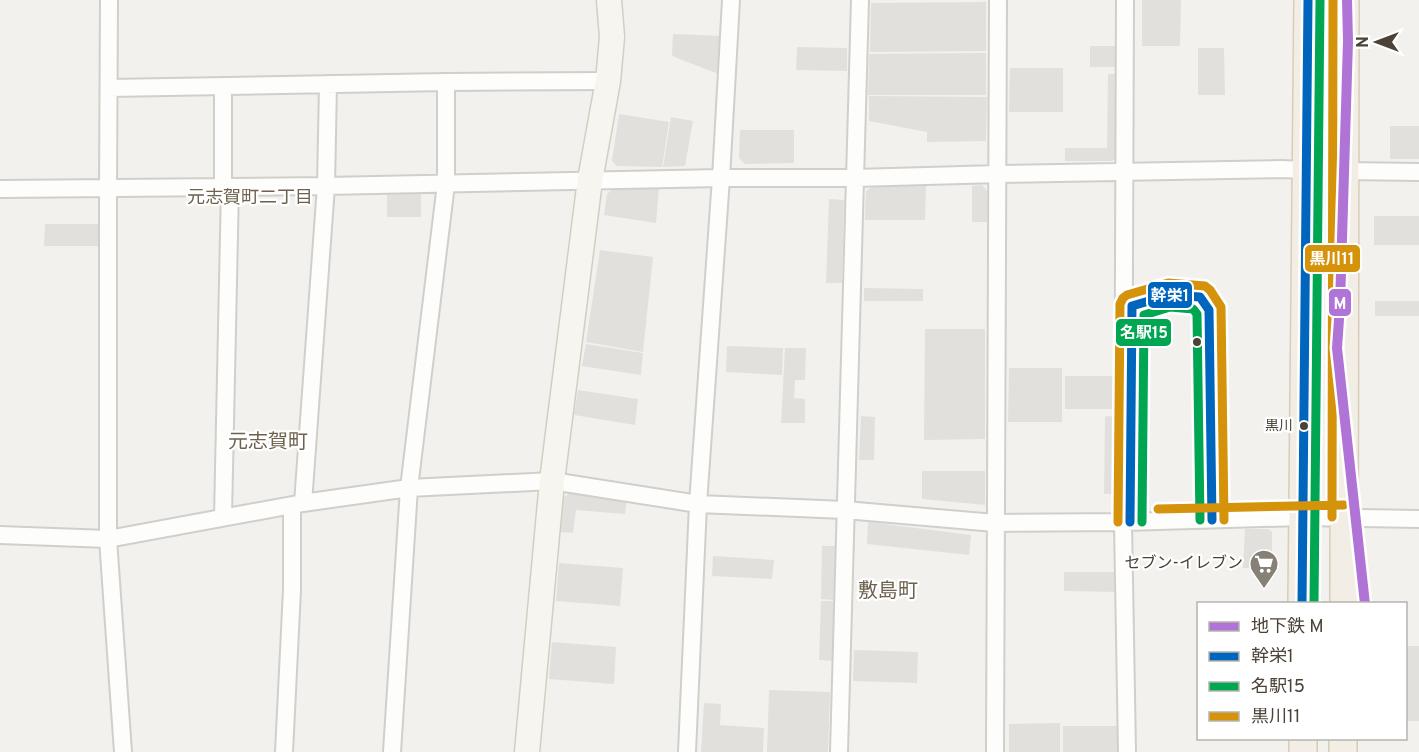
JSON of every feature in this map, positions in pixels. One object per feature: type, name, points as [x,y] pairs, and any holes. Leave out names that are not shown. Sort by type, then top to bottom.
[{"type":"main road","points":[[1302,602],[1308,0]]},
{"type":"main road","points":[[1344,602],[1345,0]]},
{"type":"street","points":[[109,0],[108,538],[123,752]]},
{"type":"street","points":[[527,752],[552,481],[590,180],[608,81],[612,37],[609,0]]},
{"type":"street","points":[[687,752],[698,504],[721,178],[730,0]]},
{"type":"street","points":[[839,752],[860,0]]},
{"type":"street","points":[[996,752],[998,0]]},
{"type":"street","points":[[1125,0],[1123,522],[1127,752]]},
{"type":"street","points":[[110,88],[608,81]]},
{"type":"street","points":[[392,752],[409,488],[446,184],[446,82]]},
{"type":"street","points":[[284,752],[297,504],[326,186],[328,84]]},
{"type":"street","points":[[223,86],[227,187],[224,517]]},
{"type":"street","points":[[0,189],[1306,170]]},
{"type":"street","points":[[1344,171],[1419,172]]},
{"type":"street","points":[[0,535],[108,538],[297,504],[409,488],[552,481],[698,504],[845,510],[996,523],[1302,517],[1419,519]]},
{"type":"shaded area","points":[[1142,0],[1181,0],[1180,46],[1142,46]]},
{"type":"shaded area","points":[[986,2],[986,51],[870,52],[871,3]]},
{"type":"shaded area","points":[[673,34],[723,36],[721,75],[672,56]]},
{"type":"shaded area","points":[[1090,46],[1120,46],[1120,67],[1090,67]]},
{"type":"shaded area","points":[[797,47],[847,48],[847,71],[796,70]]},
{"type":"shaded area","points":[[1198,48],[1224,48],[1225,95],[1198,95]]},
{"type":"shaded area","points":[[986,53],[986,95],[868,95],[869,54]]},
{"type":"shaded area","points":[[1010,68],[1063,68],[1063,112],[1009,112]]},
{"type":"shaded area","points":[[1108,74],[1121,74],[1121,154],[1112,161],[1065,161],[1065,148],[1107,148]]},
{"type":"shaded area","points":[[869,96],[987,97],[986,141],[927,142],[927,132],[869,121]]},
{"type":"shaded area","points":[[619,114],[669,122],[662,167],[617,166],[612,161]]},
{"type":"shaded area","points":[[671,117],[693,121],[685,166],[663,167]]},
{"type":"shaded area","points":[[1390,126],[1419,126],[1419,159],[1390,159]]},
{"type":"shaded area","points":[[740,130],[794,130],[794,163],[745,164],[739,158]]},
{"type":"shaded area","points":[[926,185],[925,220],[865,220],[866,191],[873,186]]},
{"type":"shaded area","points":[[982,185],[987,191],[987,222],[972,222],[972,186]]},
{"type":"shaded area","points":[[659,188],[656,223],[604,215],[607,194],[612,190]]},
{"type":"shaded area","points":[[387,192],[421,192],[421,217],[387,217]]},
{"type":"shaded area","points":[[829,199],[844,200],[842,283],[826,283]]},
{"type":"shaded area","points":[[1374,216],[1419,216],[1419,245],[1374,245]]},
{"type":"shaded area","points":[[45,224],[101,224],[101,246],[44,246]]},
{"type":"shaded area","points":[[600,250],[653,257],[643,352],[586,342]]},
{"type":"shaded area","points":[[864,288],[923,289],[923,301],[864,301]]},
{"type":"shaded area","points":[[1375,301],[1419,301],[1419,316],[1375,316]]},
{"type":"shaded area","points":[[925,329],[985,329],[985,439],[924,440]]},
{"type":"shaded area","points":[[586,344],[643,353],[641,375],[582,366]]},
{"type":"shaded area","points":[[727,346],[783,348],[782,375],[726,372]]},
{"type":"shaded area","points":[[785,348],[806,348],[805,380],[795,380],[794,398],[805,399],[805,423],[781,423]]},
{"type":"shaded area","points":[[1009,368],[1062,368],[1062,422],[1008,422]]},
{"type":"shaded area","points":[[1065,376],[1119,376],[1118,409],[1065,409]]},
{"type":"shaded area","points":[[578,390],[638,399],[635,425],[574,415]]},
{"type":"shaded area","points":[[861,416],[875,417],[874,460],[859,460]]},
{"type":"shaded area","points":[[1105,416],[1119,417],[1118,494],[1104,494]]},
{"type":"shaded area","points":[[922,471],[985,471],[985,505],[922,499]]},
{"type":"shaded area","points":[[571,492],[627,497],[625,514],[576,510],[573,533],[560,532],[563,498]]},
{"type":"shaded area","points":[[868,522],[971,535],[969,555],[867,544]]},
{"type":"shaded area","points":[[1245,529],[1268,529],[1272,532],[1272,569],[1243,568]]},
{"type":"shaded area","points":[[822,546],[835,546],[834,600],[821,599]]},
{"type":"shaded area","points":[[713,556],[774,560],[772,579],[712,576]]},
{"type":"shaded area","points":[[559,563],[623,568],[620,606],[556,601]]},
{"type":"shaded area","points":[[1064,572],[1118,572],[1118,592],[1064,591]]},
{"type":"shaded area","points":[[821,601],[834,601],[833,661],[819,660]]},
{"type":"shaded area","points":[[552,642],[616,647],[614,684],[549,679]]},
{"type":"shaded area","points":[[1407,646],[1419,646],[1419,721],[1407,721]]},
{"type":"shaded area","points":[[854,650],[918,652],[917,683],[853,681]]},
{"type":"shaded area","points":[[769,690],[830,692],[828,752],[767,752]]},
{"type":"shaded area","points":[[704,703],[721,704],[720,725],[764,728],[763,752],[701,752]]},
{"type":"shaded area","points":[[1060,723],[1060,752],[1009,752],[1009,724]]},
{"type":"shaded area","points":[[1063,726],[1118,726],[1118,752],[1063,752]]},
{"type":"metro line","name":"M","points":[[1347,0],[1348,41],[1337,348],[1365,602]]},
{"type":"transit line","name":"幹栄1","points":[[1302,602],[1308,0]]},
{"type":"transit line","name":"名駅15","points":[[1314,602],[1320,0]]},
{"type":"transit line","name":"黒川11","points":[[1332,517],[1333,0]]},
{"type":"transit line","name":"黒川11","points":[[1118,522],[1120,304],[1127,295],[1168,283],[1205,286],[1221,307],[1224,520]]},
{"type":"transit line","name":"幹栄1","points":[[1130,522],[1132,306],[1169,295],[1200,297],[1209,310],[1212,520]]},
{"type":"transit line","name":"名駅15","points":[[1142,522],[1144,315],[1170,307],[1193,309],[1197,314],[1200,520]]},
{"type":"transit line","name":"黒川11","points":[[1158,509],[1344,505]]},
{"type":"place","name":"黒川","points":[[1304,426]]},
{"type":"place","name":"セブン-イレブン","points":[[1264,590]]},
{"type":"district","name":"元志賀町二丁目","points":[[250,198]]},
{"type":"district","name":"元志賀町","points":[[268,443]]},
{"type":"district","name":"敷島町","points":[[888,592]]}]
